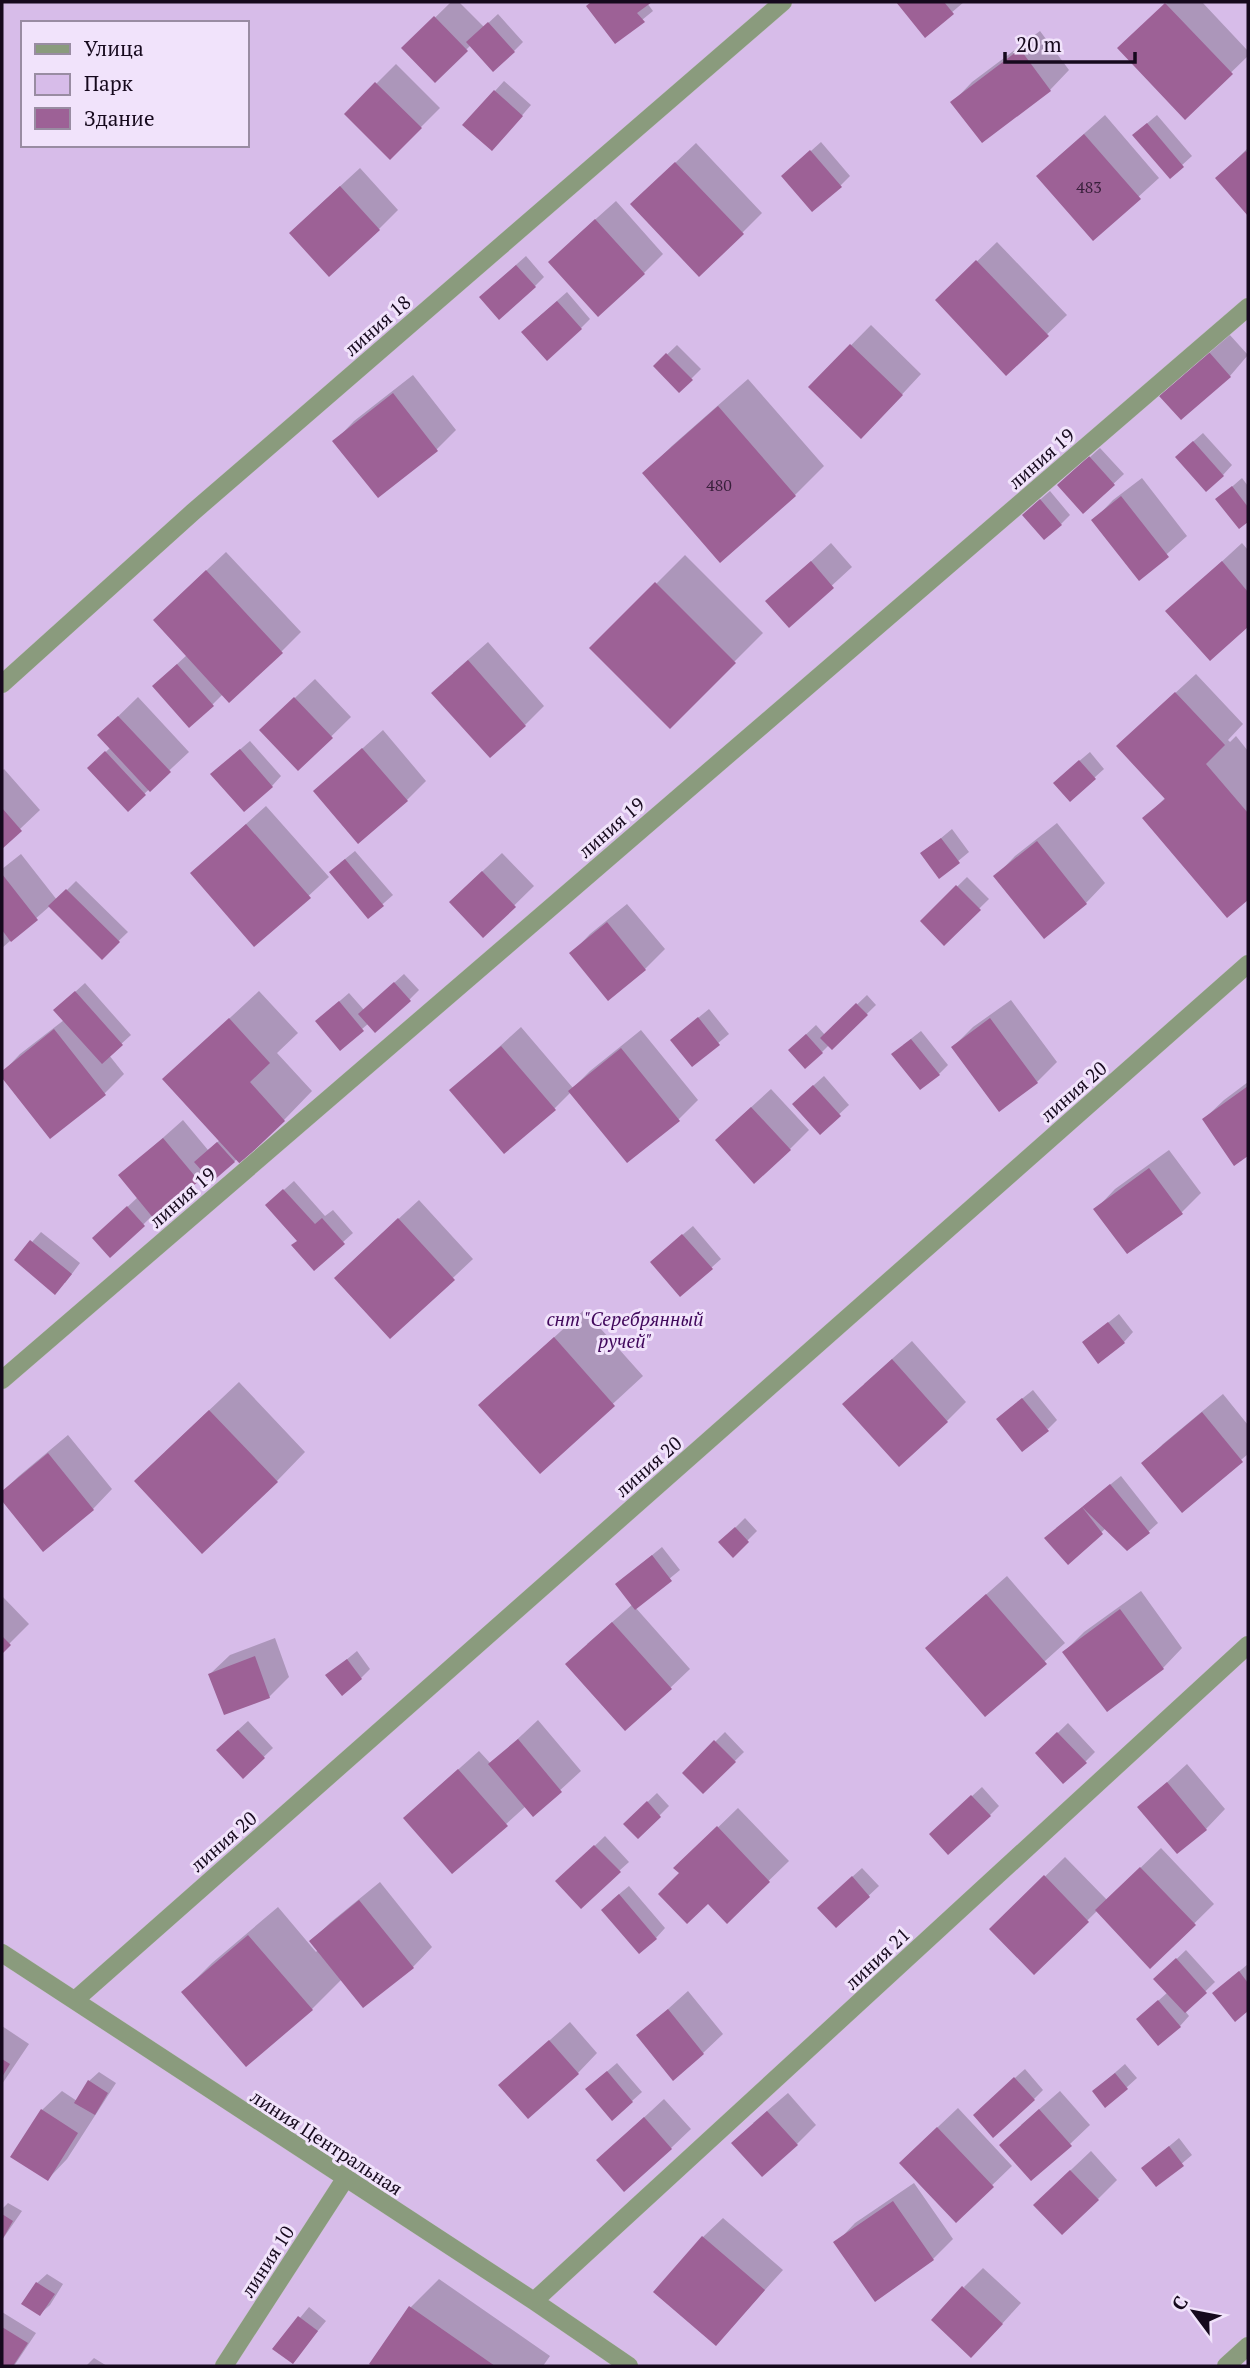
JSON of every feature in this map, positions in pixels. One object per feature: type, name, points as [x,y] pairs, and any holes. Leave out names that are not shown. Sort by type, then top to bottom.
[{"type":"street","name":"линия 18","points":[[2,684],[214,493],[783,2]]},
{"type":"street","name":"линия 19","points":[[2,1380],[1248,307]]},
{"type":"street","name":"линия 20","points":[[75,2000],[1248,964]]},
{"type":"street","name":"линия 21","points":[[534,2301],[1248,1645]]},
{"type":"street","name":"линия Центральная","points":[[2,1953],[629,2366]]},
{"type":"street","name":"линия 10","points":[[224,2366],[345,2179]]},
{"type":"street","points":[[1226,2366],[1248,2347]]},
{"type":"green space","name":"снт \"Серебрянный ручей\"","points":[[2,2],[1248,2],[1248,2366],[2,2366]]},
{"type":"building","points":[[591,2],[652,2],[637,13],[645,22],[615,44],[586,6]]},
{"type":"building","points":[[896,2],[944,2],[954,14],[925,38]]},
{"type":"building","points":[[1165,3],[1233,74],[1185,120],[1117,48]]},
{"type":"building","points":[[434,16],[468,51],[435,83],[401,48]]},
{"type":"building","points":[[488,22],[515,52],[493,72],[466,42]]},
{"type":"building","points":[[1020,49],[1051,91],[982,143],[950,102]]},
{"type":"building","points":[[375,82],[422,128],[390,160],[344,114]]},
{"type":"building","points":[[494,90],[523,116],[492,151],[462,125]]},
{"type":"building","points":[[1147,123],[1184,167],[1170,179],[1132,135]]},
{"type":"building","points":[[1084,134],[1141,199],[1093,241],[1036,176]]},
{"type":"building","points":[[810,150],[842,187],[812,212],[781,176]]},
{"type":"building","points":[[1246,151],[1248,154],[1248,216],[1215,178]]},
{"type":"building","points":[[675,162],[744,234],[699,277],[630,204]]},
{"type":"building","points":[[340,186],[380,230],[329,277],[289,233]]},
{"type":"building","points":[[595,219],[645,274],[598,317],[548,262]]},
{"type":"building","points":[[976,260],[1049,336],[1006,376],[935,300]]},
{"type":"building","points":[[516,265],[536,287],[499,320],[479,297]]},
{"type":"building","points":[[557,301],[582,329],[547,361],[521,332]]},
{"type":"building","points":[[850,344],[903,395],[861,439],[808,387]]},
{"type":"building","points":[[1209,352],[1231,377],[1181,420],[1159,396]]},
{"type":"building","points":[[666,353],[693,380],[679,393],[653,366]]},
{"type":"building","points":[[393,393],[438,451],[378,498],[332,441]]},
{"type":"building","points":[[718,406],[796,496],[720,563],[642,473]]},
{"type":"building","points":[[1193,441],[1224,476],[1206,492],[1175,457]]},
{"type":"building","points":[[1089,456],[1115,485],[1083,514],[1057,485]]},
{"type":"building","points":[[1232,486],[1248,507],[1248,522],[1239,529],[1215,499]]},
{"type":"building","points":[[1121,496],[1169,557],[1139,581],[1091,520]]},
{"type":"building","points":[[1040,499],[1062,525],[1044,540],[1022,515]]},
{"type":"building","points":[[811,561],[834,588],[789,628],[765,601]]},
{"type":"building","points":[[1222,561],[1248,592],[1248,627],[1210,661],[1165,611]]},
{"type":"building","points":[[206,570],[283,653],[229,703],[153,620]]},
{"type":"building","points":[[655,582],[736,663],[670,729],[589,648]]},
{"type":"building","points":[[468,660],[526,726],[490,758],[431,693]]},
{"type":"building","points":[[177,664],[214,706],[189,728],[152,686]]},
{"type":"building","points":[[1175,692],[1225,745],[1206,764],[1248,813],[1248,900],[1227,918],[1142,818],[1165,799],[1116,746]]},
{"type":"building","points":[[294,697],[333,738],[298,771],[259,730]]},
{"type":"building","points":[[118,716],[171,772],[150,792],[97,735]]},
{"type":"building","points":[[362,748],[408,801],[358,844],[313,791]]},
{"type":"building","points":[[240,749],[273,787],[244,812],[210,774]]},
{"type":"building","points":[[105,751],[146,795],[128,812],[87,768]]},
{"type":"building","points":[[1079,760],[1096,779],[1070,802],[1053,783]]},
{"type":"building","points":[[2,808],[22,831],[2,849]]},
{"type":"building","points":[[246,824],[311,898],[254,947],[190,873]]},
{"type":"building","points":[[941,838],[960,863],[939,879],[920,853]]},
{"type":"building","points":[[1037,841],[1087,904],[1044,939],[993,876]]},
{"type":"building","points":[[345,859],[384,906],[368,919],[329,872]]},
{"type":"building","points":[[482,871],[516,907],[483,938],[449,902]]},
{"type":"building","points":[[2,874],[38,920],[11,942],[2,930]]},
{"type":"building","points":[[956,885],[981,910],[944,946],[920,921]]},
{"type":"building","points":[[66,889],[120,942],[102,960],[48,906]]},
{"type":"building","points":[[607,922],[646,970],[608,1001],[569,953]]},
{"type":"building","points":[[394,982],[411,1001],[375,1033],[358,1014]]},
{"type":"building","points":[[75,991],[123,1045],[102,1064],[53,1010]]},
{"type":"building","points":[[339,1001],[364,1031],[340,1051],[315,1021]]},
{"type":"building","points":[[856,1003],[868,1015],[832,1050],[820,1038]]},
{"type":"building","points":[[698,1017],[720,1045],[692,1067],[670,1040]]},
{"type":"building","points":[[229,1018],[270,1063],[250,1082],[285,1121],[240,1164],[162,1079]]},
{"type":"building","points":[[990,1018],[1038,1083],[999,1112],[951,1047]]},
{"type":"building","points":[[54,1029],[106,1095],[50,1139],[2,1078],[2,1071]]},
{"type":"building","points":[[806,1034],[823,1053],[805,1069],[788,1050]]},
{"type":"building","points":[[911,1039],[940,1075],[920,1090],[891,1054]]},
{"type":"building","points":[[501,1046],[556,1110],[504,1154],[449,1090]]},
{"type":"building","points":[[621,1048],[680,1121],[627,1163],[568,1091]]},
{"type":"building","points":[[813,1085],[841,1116],[820,1135],[792,1104]]},
{"type":"building","points":[[1248,1086],[1248,1156],[1234,1166],[1202,1119]]},
{"type":"building","points":[[751,1107],[791,1150],[754,1184],[715,1140]]},
{"type":"building","points":[[163,1138],[199,1181],[154,1219],[118,1175]]},
{"type":"building","points":[[217,1142],[235,1162],[212,1182],[194,1162]]},
{"type":"building","points":[[1149,1168],[1183,1214],[1127,1254],[1093,1209]]},
{"type":"building","points":[[283,1189],[315,1224],[322,1218],[345,1244],[314,1271],[291,1245],[297,1241],[265,1205]]},
{"type":"building","points":[[127,1206],[145,1226],[110,1258],[92,1238]]},
{"type":"building","points":[[398,1218],[455,1280],[390,1339],[334,1278]]},
{"type":"building","points":[[682,1234],[713,1269],[680,1297],[650,1262]]},
{"type":"building","points":[[30,1240],[72,1274],[55,1295],[14,1260]]},
{"type":"building","points":[[1108,1322],[1125,1343],[1098,1364],[1082,1342]]},
{"type":"building","points":[[554,1337],[615,1406],[540,1474],[478,1405]]},
{"type":"building","points":[[892,1359],[948,1422],[899,1467],[842,1404]]},
{"type":"building","points":[[1022,1398],[1049,1431],[1022,1452],[996,1419]]},
{"type":"building","points":[[209,1410],[278,1482],[202,1554],[134,1481]]},
{"type":"building","points":[[1202,1412],[1243,1462],[1182,1513],[1141,1463]]},
{"type":"building","points":[[48,1453],[94,1510],[43,1552],[2,1501],[2,1491]]},
{"type":"building","points":[[1110,1484],[1150,1533],[1127,1551],[1082,1507]]},
{"type":"building","points":[[1082,1507],[1103,1534],[1068,1565],[1044,1538]]},
{"type":"building","points":[[735,1527],[749,1542],[733,1558],[718,1542]]},
{"type":"building","points":[[652,1555],[672,1581],[635,1610],[615,1584]]},
{"type":"building","points":[[986,1594],[1047,1664],[985,1717],[925,1648]]},
{"type":"building","points":[[1120,1609],[1164,1669],[1107,1712],[1062,1652]]},
{"type":"building","points":[[612,1622],[672,1689],[625,1731],[565,1664]]},
{"type":"building","points":[[2,1636],[11,1645],[2,1654]]},
{"type":"building","points":[[255,1656],[270,1698],[224,1715],[208,1674]]},
{"type":"building","points":[[347,1659],[362,1679],[342,1696],[325,1675]]},
{"type":"building","points":[[238,1730],[265,1758],[243,1779],[216,1750]]},
{"type":"building","points":[[1057,1732],[1087,1763],[1063,1784],[1035,1753]]},
{"type":"building","points":[[518,1739],[562,1792],[533,1817],[488,1764]]},
{"type":"building","points":[[714,1740],[736,1762],[703,1794],[682,1773]]},
{"type":"building","points":[[458,1769],[508,1826],[452,1874],[403,1818]]},
{"type":"building","points":[[1167,1782],[1207,1830],[1177,1854],[1137,1807]]},
{"type":"building","points":[[971,1795],[991,1816],[948,1855],[929,1834]]},
{"type":"building","points":[[647,1801],[661,1817],[638,1839],[623,1824]]},
{"type":"building","points":[[717,1826],[770,1882],[727,1924],[708,1904],[687,1924],[658,1894],[679,1873],[673,1868]]},
{"type":"building","points":[[594,1845],[621,1872],[581,1909],[555,1881]]},
{"type":"building","points":[[1140,1867],[1196,1925],[1150,1969],[1095,1910]]},
{"type":"building","points":[[1044,1875],[1089,1922],[1034,1975],[989,1929]]},
{"type":"building","points":[[852,1876],[870,1897],[836,1928],[817,1908]]},
{"type":"building","points":[[619,1894],[657,1939],[639,1954],[601,1910]]},
{"type":"building","points":[[359,1900],[414,1968],[363,2008],[309,1941]]},
{"type":"building","points":[[248,1935],[313,2010],[246,2067],[181,1992]]},
{"type":"building","points":[[1176,1958],[1207,1993],[1185,2013],[1153,1979]]},
{"type":"building","points":[[1239,1971],[1248,1983],[1248,2011],[1235,2022],[1212,1993]]},
{"type":"building","points":[[1158,2000],[1181,2027],[1158,2046],[1136,2019]]},
{"type":"building","points":[[668,2009],[704,2054],[673,2081],[636,2035]]},
{"type":"building","points":[[549,2040],[579,2074],[528,2119],[498,2085]]},
{"type":"building","points":[[2,2059],[10,2064],[2,2077]]},
{"type":"building","points":[[607,2071],[633,2102],[612,2121],[585,2089]]},
{"type":"building","points":[[1115,2073],[1128,2089],[1105,2108],[1092,2091]]},
{"type":"building","points":[[1014,2077],[1035,2100],[993,2138],[973,2115]]},
{"type":"building","points":[[88,2080],[108,2093],[95,2115],[74,2103]]},
{"type":"building","points":[[41,2109],[78,2133],[48,2181],[10,2157]]},
{"type":"building","points":[[1039,2109],[1072,2146],[1031,2181],[999,2145]]},
{"type":"building","points":[[767,2111],[798,2145],[762,2177],[731,2143]]},
{"type":"building","points":[[644,2117],[672,2149],[624,2192],[596,2160]]},
{"type":"building","points":[[937,2127],[994,2187],[956,2223],[899,2163]]},
{"type":"building","points":[[1169,2146],[1184,2166],[1156,2187],[1141,2168]]},
{"type":"building","points":[[1070,2170],[1099,2200],[1062,2235],[1033,2205]]},
{"type":"building","points":[[893,2201],[934,2260],[875,2302],[833,2242]]},
{"type":"building","points":[[2,2214],[13,2221],[2,2240]]},
{"type":"building","points":[[702,2236],[765,2290],[716,2346],[653,2292]]},
{"type":"building","points":[[36,2282],[55,2294],[40,2316],[21,2304]]},
{"type":"building","points":[[962,2286],[1003,2324],[971,2358],[931,2320]]},
{"type":"building","points":[[409,2306],[495,2366],[369,2364]]},
{"type":"building","points":[[298,2316],[318,2331],[293,2364],[272,2349]]},
{"type":"building","points":[[2,2327],[28,2343],[13,2366],[2,2366]]}]
